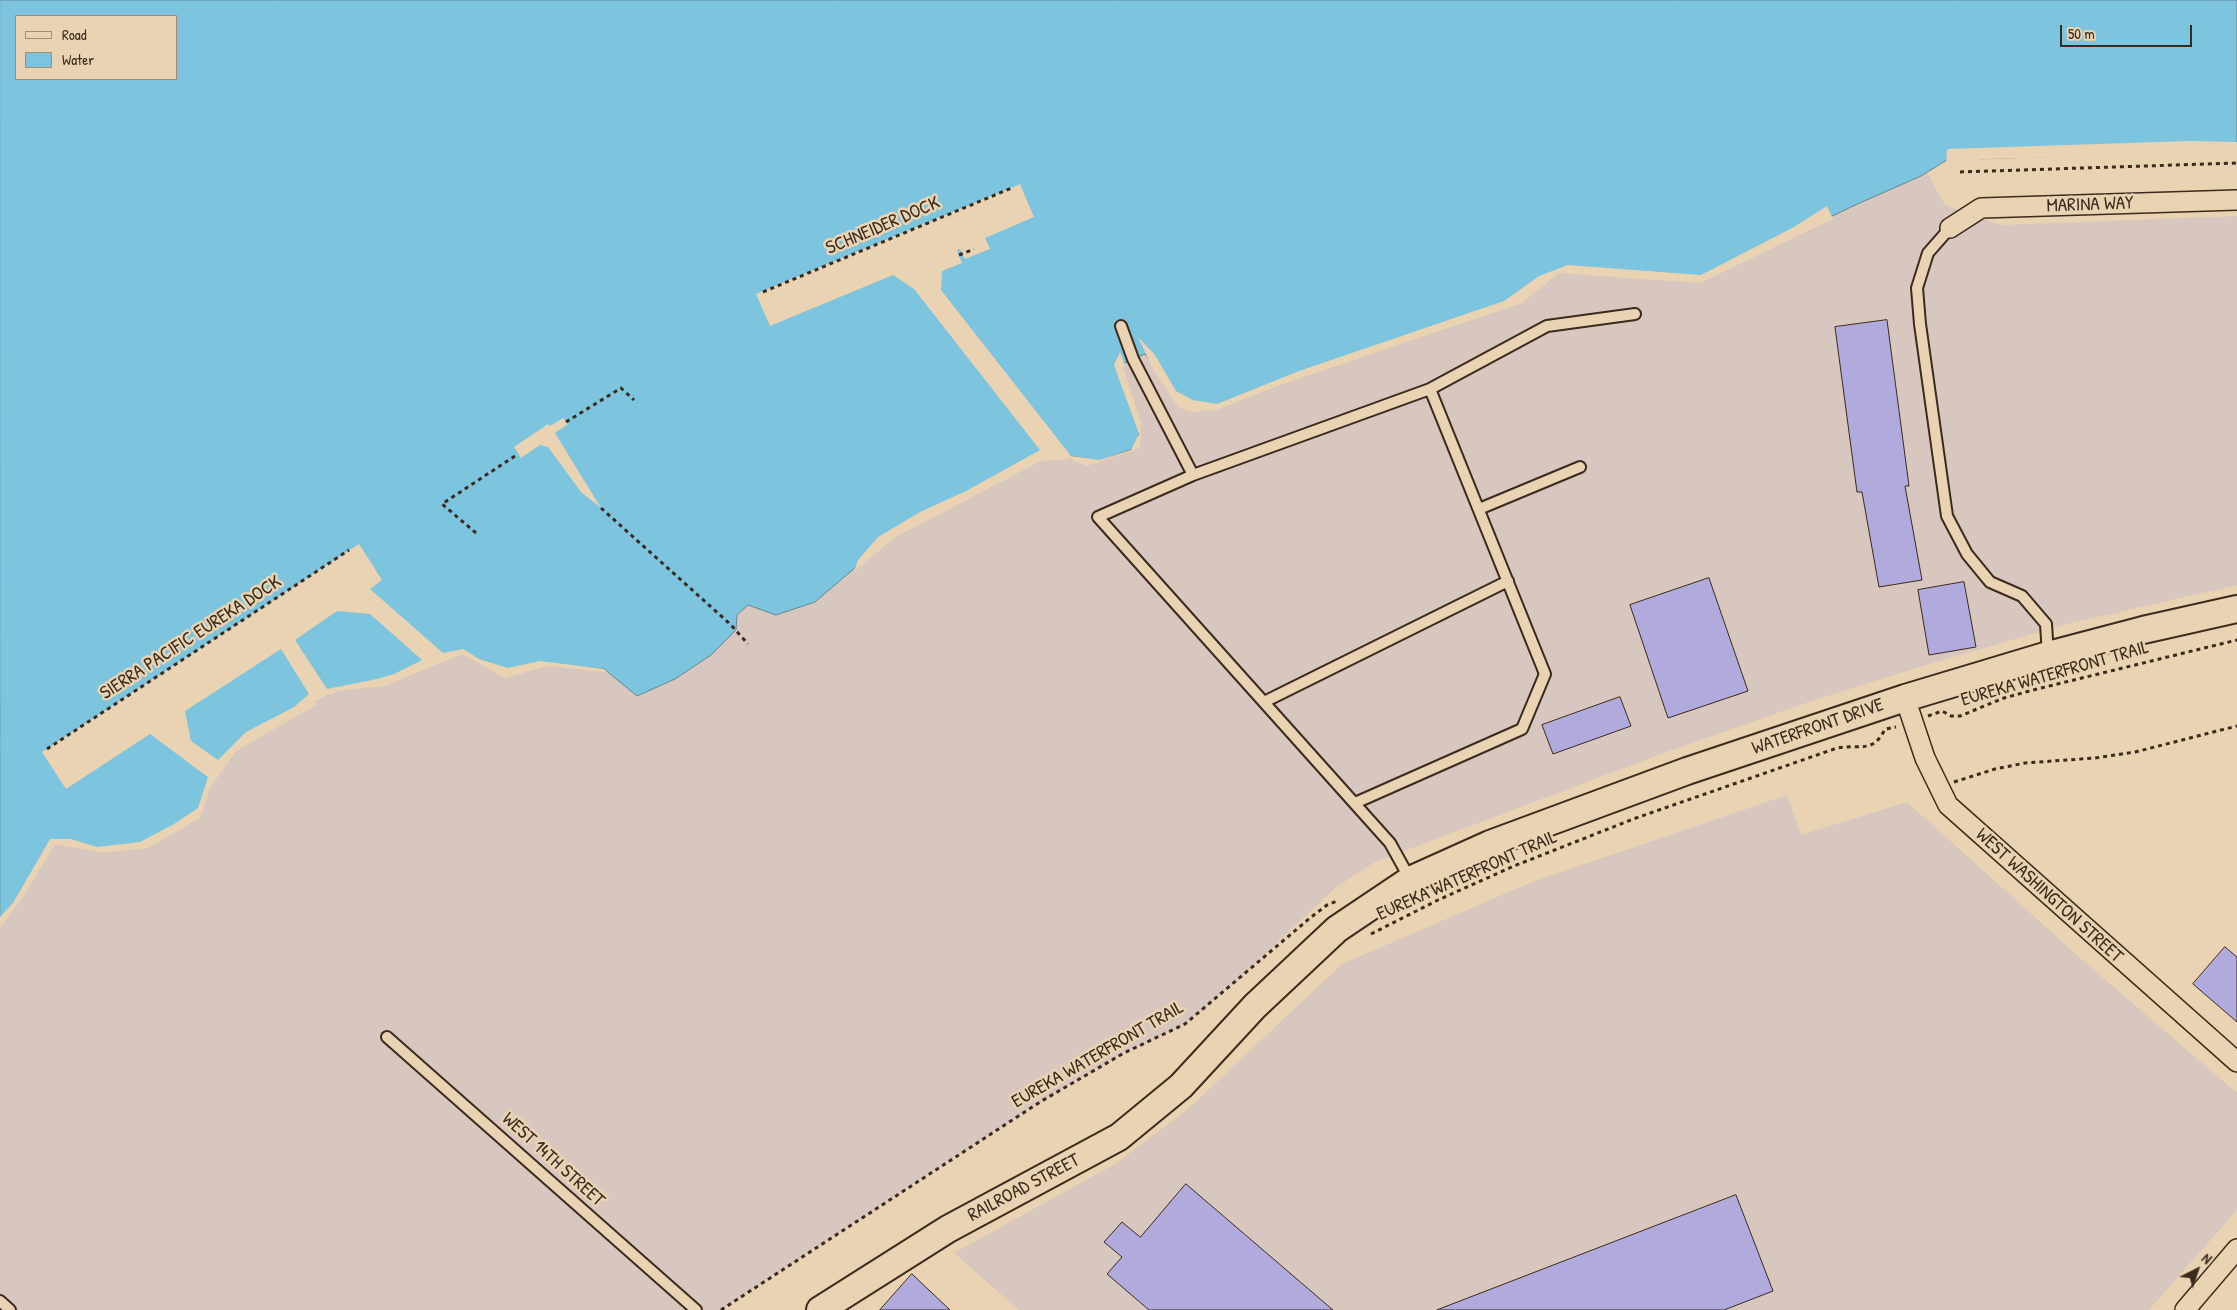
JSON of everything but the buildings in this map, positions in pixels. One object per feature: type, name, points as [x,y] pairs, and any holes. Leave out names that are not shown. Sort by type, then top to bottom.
[{"type":"street","name":"MARINA WAY","points":[[1950,228],[1981,208],[2237,200]]},
{"type":"street","name":"WATERFRONT DRIVE","points":[[1351,919],[1410,880],[1490,844],[1687,771],[1905,698],[2048,655],[2144,630],[2237,609]]},
{"type":"street","name":"WEST WASHINGTON STREET","points":[[1905,698],[1925,758],[1948,806],[2237,1062]]},
{"type":"street","name":"RAILROAD STREET","points":[[820,1310],[948,1229],[1119,1137],[1181,1086],[1255,1006],[1351,919]]},
{"type":"street","points":[[2185,1310],[2237,1250]]},
{"type":"lane","points":[[1950,228],[1928,253],[1917,288],[1920,324],[1947,516],[1967,554],[1990,582],[2022,596],[2046,624],[2048,655]]},
{"type":"lane","points":[[1410,880],[1390,843],[1098,517],[1193,475],[1430,389],[1548,326],[1635,314]]},
{"type":"lane","points":[[1121,326],[1133,359],[1193,475]]},
{"type":"lane","points":[[1355,804],[1522,729],[1545,674],[1430,389]]},
{"type":"lane","points":[[1479,509],[1580,467]]},
{"type":"lane","points":[[1264,702],[1508,581]]},
{"type":"lane","name":"WEST 14TH STREET","points":[[387,1037],[696,1310]]},
{"type":"lane","points":[[0,1302],[10,1310]]},
{"type":"path","points":[[1960,172],[2237,163]]},
{"type":"path","name":"SCHNEIDER DOCK","points":[[763,292],[1014,187]]},
{"type":"path","points":[[959,255],[974,249]]},
{"type":"path","points":[[566,422],[621,388],[634,400]]},
{"type":"path","points":[[476,533],[442,504],[518,454]]},
{"type":"path","points":[[601,508],[730,624],[748,644]]},
{"type":"path","name":"SIERRA PACIFIC EUREKA DOCK","points":[[47,749],[350,550]]},
{"type":"path","name":"EUREKA WATERFRONT TRAIL","points":[[721,1310],[1040,1102],[1124,1053],[1185,1024],[1327,905],[1337,901],[1341,904],[1351,915],[1351,919],[1367,936],[1489,877],[1636,818],[1837,748],[1872,746],[1879,741],[1885,730],[1914,722],[1942,711],[1951,716],[1960,716],[2004,698],[2033,690],[2237,640]]},
{"type":"path","points":[[1940,790],[1959,779],[1995,769],[2025,763],[2095,758],[2135,752],[2237,726]]},
{"type":"shaded area","points":[[1927,173],[1945,205],[2000,225],[2237,216],[2237,585],[2067,624],[1916,668],[1809,702],[1661,754],[1375,862],[1335,888],[1238,980],[1185,1024],[1124,1053],[1040,1102],[721,1310],[0,1310],[0,925],[54,841],[208,787],[235,749],[336,689],[462,651],[546,664],[604,669],[637,696],[675,679],[748,605],[776,615],[892,536],[1120,365],[1145,354],[1558,270],[1853,206]]},
{"type":"shaded area","points":[[1787,795],[1801,835],[1907,802],[2088,965],[2237,1093],[2237,1210],[2149,1310],[1019,1310],[954,1253],[1115,1164],[1188,1109],[1342,964],[1532,882]]},
{"type":"water","points":[[0,0],[2237,0],[2237,150],[1947,160],[1921,176],[1853,206],[1700,280],[1558,270],[1521,301],[1280,382],[1216,408],[1190,410],[1145,354],[1120,365],[1139,424],[1138,447],[1099,461],[1070,456],[1040,458],[892,536],[815,602],[776,615],[748,605],[737,615],[736,630],[711,655],[675,679],[637,696],[604,669],[546,664],[506,676],[462,651],[384,683],[336,689],[235,749],[208,787],[198,817],[146,846],[103,850],[54,841],[0,925]]},
{"type":"pier","points":[[2188,141],[2237,142],[2237,153],[1986,159],[1946,164],[1947,149]]},
{"type":"pier","points":[[1020,184],[1034,217],[985,238],[990,249],[965,259],[960,249],[957,250],[962,263],[942,271],[941,290],[1071,456],[1099,460],[1131,450],[1139,434],[1114,365],[1120,352],[1141,423],[1140,448],[1087,466],[1074,461],[1070,457],[1067,459],[1041,461],[894,538],[854,572],[858,560],[878,537],[920,512],[966,491],[1040,450],[914,289],[893,275],[770,326],[756,294]]},
{"type":"pier","points":[[1827,206],[1833,219],[1700,283],[1559,273],[1522,303],[1280,385],[1216,410],[1190,412],[1178,407],[1154,371],[1138,337],[1155,355],[1176,391],[1193,400],[1217,404],[1299,371],[1504,301],[1539,276],[1568,265],[1701,275],[1792,228]]},
{"type":"pier","points":[[563,418],[568,424],[555,433],[601,508],[581,492],[548,447],[540,445],[521,458],[514,447],[548,424],[550,426]]},
{"type":"pier","points":[[359,544],[382,580],[370,589],[443,653],[463,649],[479,659],[508,668],[540,661],[604,669],[607,672],[547,666],[505,678],[462,654],[385,686],[337,691],[331,695],[329,694],[315,702],[316,705],[236,751],[210,788],[200,818],[148,848],[102,853],[55,844],[23,897],[0,928],[0,917],[13,903],[50,839],[71,839],[97,847],[140,842],[174,824],[198,808],[208,777],[150,734],[66,789],[42,752]],"holes":[[[337,611],[370,614],[422,660],[394,674],[327,689],[295,640]],[[281,649],[309,694],[294,707],[246,732],[218,760],[191,741],[185,711]]]}]
